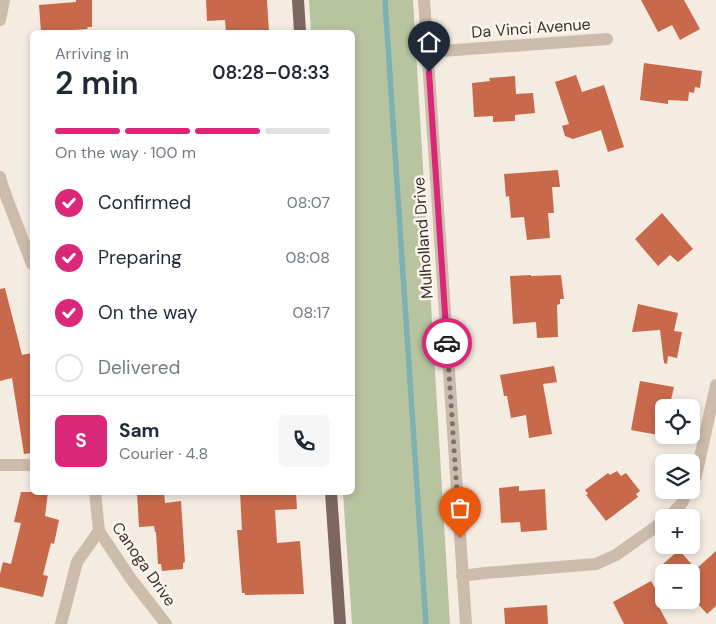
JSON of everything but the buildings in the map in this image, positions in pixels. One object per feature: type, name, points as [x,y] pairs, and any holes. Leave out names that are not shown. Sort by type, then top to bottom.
[{"type":"main road","points":[[298,0],[300,30]]},
{"type":"main road","points":[[331,495],[340,624]]},
{"type":"street","points":[[0,20],[4,0]]},
{"type":"street","name":"Mulholland Drive","points":[[424,0],[466,624]]},
{"type":"street","name":"Da Vinci Avenue","points":[[428,52],[607,39]]},
{"type":"street","points":[[0,177],[2,188],[30,259]]},
{"type":"street","points":[[700,458],[716,385]]},
{"type":"street","points":[[0,464],[30,465]]},
{"type":"street","name":"Canoga Drive","points":[[96,495],[99,531],[131,579],[166,624]]},
{"type":"street","points":[[676,509],[684,499]]},
{"type":"street","points":[[462,576],[596,564],[616,555],[655,527]]},
{"type":"street","points":[[61,624],[77,562],[99,531]]},
{"type":"green space","points":[[309,0],[413,0],[450,624],[352,624],[343,495],[355,495],[355,30],[311,30]]},
{"type":"waterway","points":[[385,0],[426,624]]},
{"type":"way so far","points":[[447,343],[460,538]]},
{"type":"route","points":[[429,72],[447,343]]}]
